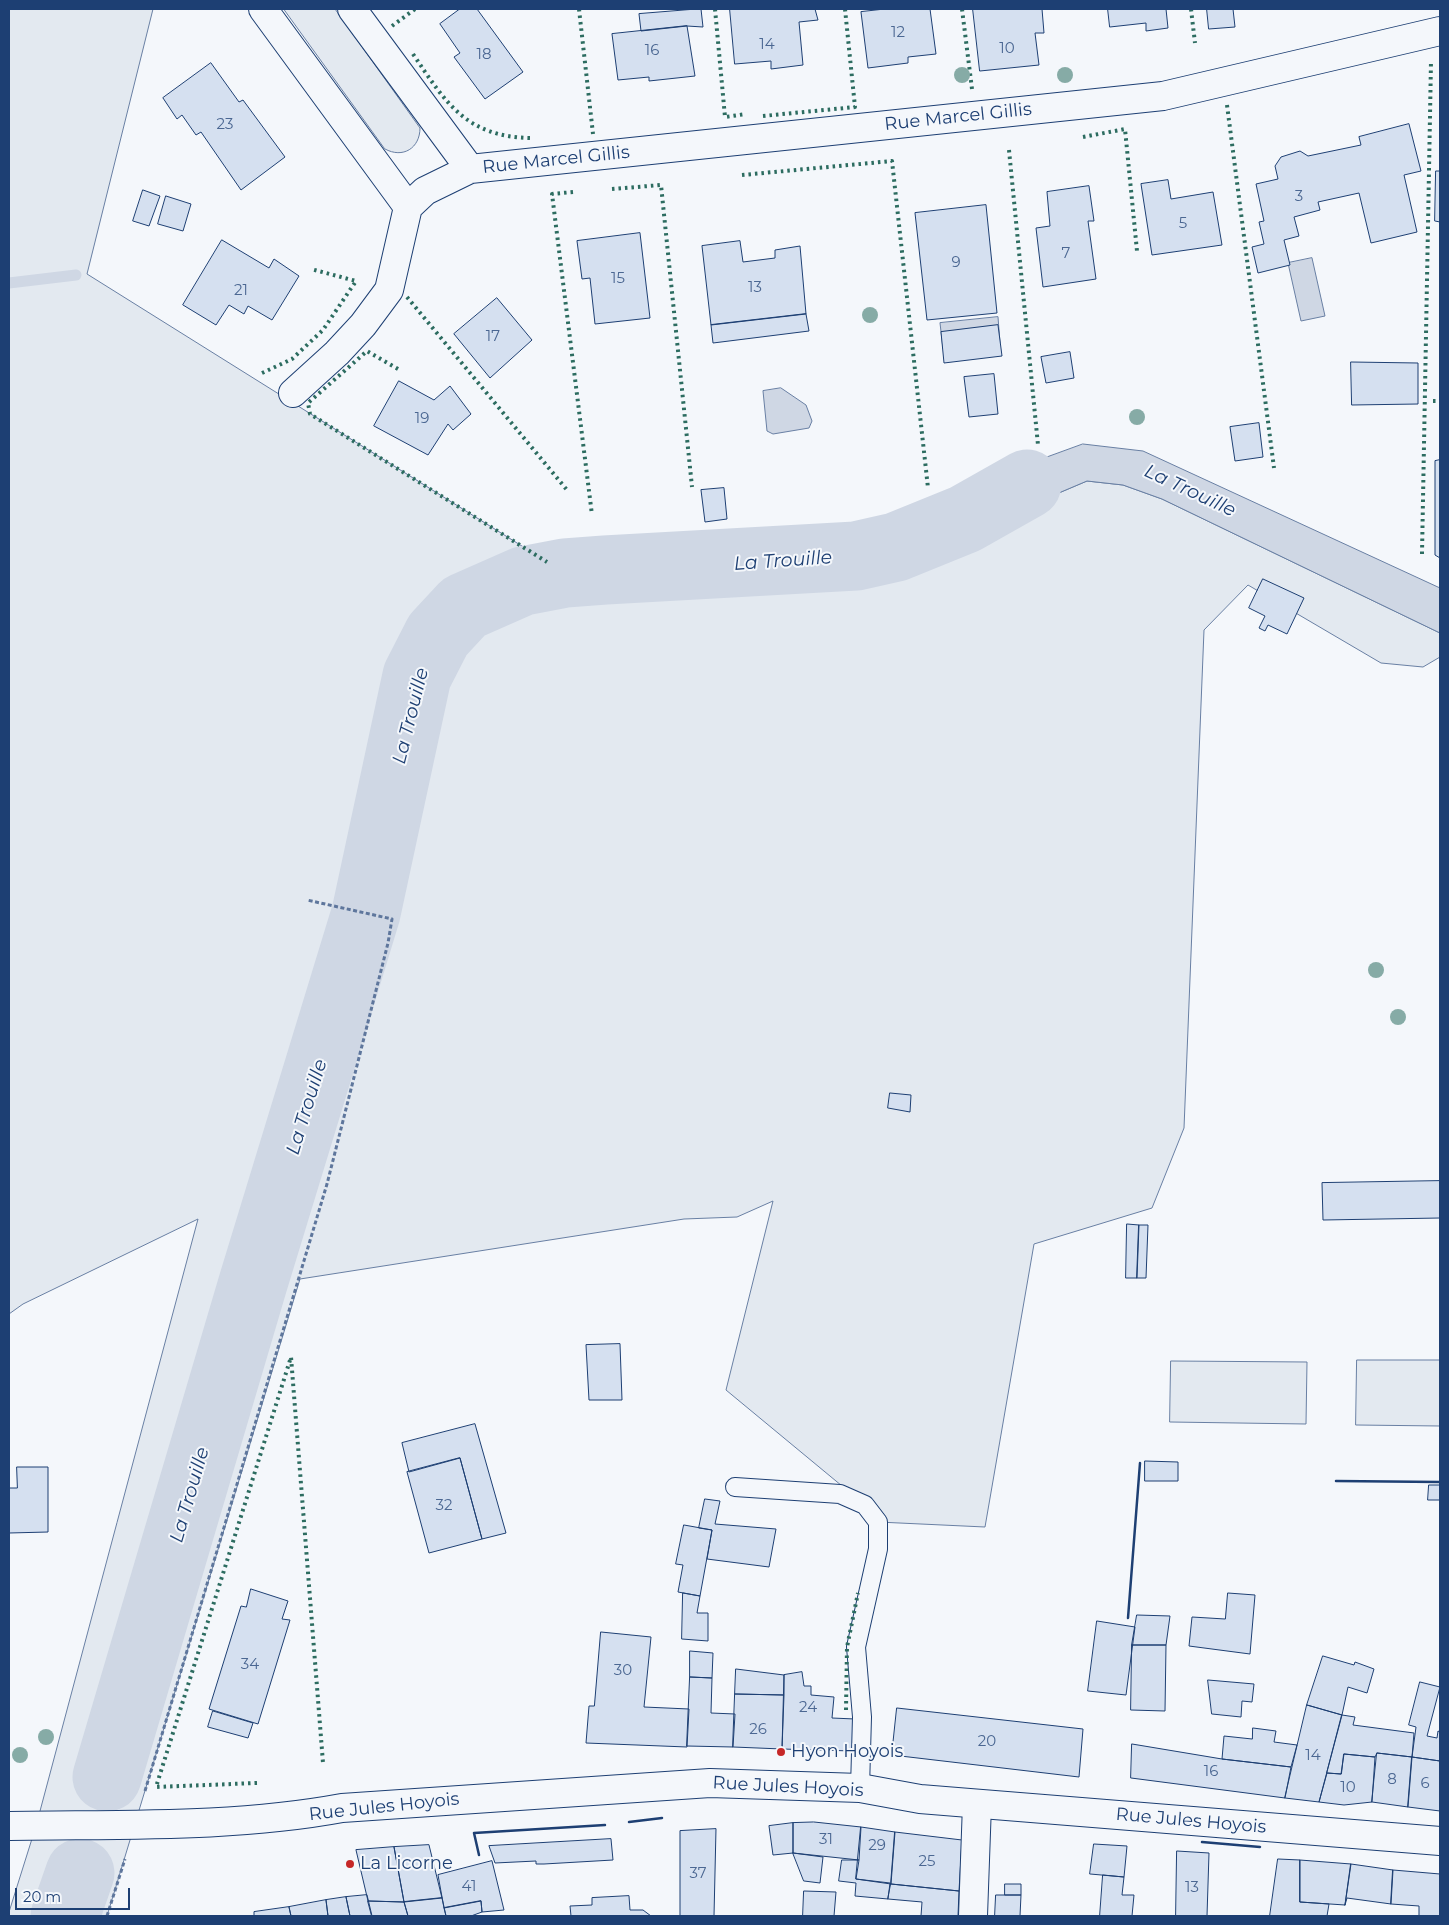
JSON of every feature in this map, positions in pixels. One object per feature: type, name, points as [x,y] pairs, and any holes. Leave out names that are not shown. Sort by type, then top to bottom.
[{"type":"street","points":[[263,9],[408,207],[389,290],[363,326],[337,353],[293,393]]},
{"type":"street","name":"Rue Marcel Gillis","points":[[352,9],[470,169]]},
{"type":"street","name":"Rue Marcel Gillis","points":[[408,207],[425,191],[470,169],[1163,96],[1440,31]]},
{"type":"street","name":"Rue Jules Hoyois","points":[[9,1826],[136,1824],[293,1817],[342,1808],[710,1783],[860,1788],[920,1799],[1440,1841]]},
{"type":"street","points":[[973,1916],[977,1804]]},
{"type":"lane","points":[[736,1487],[840,1494],[865,1505],[878,1522],[878,1549],[856,1647],[862,1717],[860,1788]]},
{"type":"path","points":[[107,1916],[324,1194],[388,943],[392,919],[307,900]]},
{"type":"shaded area","points":[[9,9],[153,9],[87,274],[565,573],[856,556],[852,577],[948,551],[1054,495],[1087,481],[1123,485],[1162,499],[1440,633],[1440,657],[1423,667],[1381,663],[1248,585],[1204,630],[1184,1128],[1152,1208],[1034,1244],[985,1527],[878,1522],[865,1505],[726,1390],[773,1201],[737,1217],[684,1219],[300,1279],[107,1916],[9,1916],[9,1912],[36,1826],[198,1219],[23,1304],[9,1314]]},
{"type":"shaded area","points":[[284,9],[335,9],[420,128],[414,146],[409,150],[398,153],[385,149]]},
{"type":"shaded area","points":[[1357,1360],[1440,1360],[1440,1426],[1356,1425]]},
{"type":"shaded area","points":[[1171,1361],[1307,1362],[1306,1424],[1170,1422]]},
{"type":"water","points":[[1312,258],[1325,316],[1301,321],[1288,263]]},
{"type":"water","points":[[998,317],[1000,343],[943,349],[940,323]]},
{"type":"water","points":[[781,388],[806,405],[812,421],[809,428],[773,434],[767,431],[763,391]]},
{"type":"water","points":[[1083,444],[1143,451],[1440,588],[1440,633],[1162,499],[1123,485],[1087,481],[1054,495],[948,551],[942,507],[1036,461]]},
{"type":"building","points":[[460,9],[477,9],[523,72],[485,99],[454,57],[460,53],[440,24]]},
{"type":"building","points":[[701,9],[703,27],[687,26],[641,31],[639,14]]},
{"type":"building","points":[[730,9],[815,9],[818,20],[799,22],[803,65],[771,69],[771,61],[735,64]]},
{"type":"building","points":[[885,9],[930,9],[936,54],[908,57],[908,63],[868,68],[861,12]]},
{"type":"building","points":[[973,9],[1042,9],[1044,33],[1035,33],[1039,65],[980,71]]},
{"type":"building","points":[[1108,9],[1166,9],[1168,28],[1146,31],[1146,23],[1110,27]]},
{"type":"building","points":[[1207,9],[1233,9],[1235,27],[1209,29]]},
{"type":"building","points":[[687,26],[695,76],[649,81],[649,77],[618,80],[612,34]]},
{"type":"building","points":[[211,63],[239,102],[243,100],[285,157],[241,190],[201,132],[196,135],[182,115],[177,119],[163,98]]},
{"type":"building","points":[[1409,124],[1421,171],[1404,175],[1417,232],[1371,243],[1359,193],[1318,202],[1320,210],[1294,217],[1299,236],[1284,240],[1290,265],[1258,273],[1252,247],[1264,244],[1259,222],[1264,221],[1256,184],[1278,179],[1275,166],[1281,157],[1300,151],[1308,156],[1361,145],[1359,137]]},
{"type":"building","points":[[1436,171],[1440,171],[1440,222],[1435,221]]},
{"type":"building","points":[[1168,180],[1171,199],[1213,192],[1222,245],[1152,255],[1141,184]]},
{"type":"building","points":[[1089,186],[1094,221],[1088,221],[1096,279],[1043,287],[1036,228],[1050,226],[1047,192]]},
{"type":"building","points":[[143,190],[160,196],[149,226],[133,221]]},
{"type":"building","points":[[166,196],[191,204],[183,231],[158,224]]},
{"type":"building","points":[[986,205],[997,313],[927,320],[915,213]]},
{"type":"building","points":[[640,233],[650,318],[595,324],[590,278],[582,279],[577,241]]},
{"type":"building","points":[[222,240],[269,268],[274,259],[299,276],[272,320],[248,306],[244,314],[229,305],[216,325],[183,305]]},
{"type":"building","points":[[740,241],[743,262],[775,258],[775,250],[800,246],[806,314],[711,325],[702,246]]},
{"type":"building","points":[[497,298],[532,340],[490,378],[454,334]]},
{"type":"building","points":[[806,314],[809,331],[713,343],[711,325]]},
{"type":"building","points":[[998,325],[1002,356],[944,363],[941,332]]},
{"type":"building","points":[[1070,352],[1074,378],[1046,383],[1041,357]]},
{"type":"building","points":[[1351,362],[1418,363],[1418,404],[1352,405]]},
{"type":"building","points":[[994,374],[998,414],[969,417],[964,377]]},
{"type":"building","points":[[399,381],[434,400],[450,386],[471,414],[453,430],[448,424],[428,455],[374,426]]},
{"type":"building","points":[[1259,423],[1263,457],[1235,461],[1230,427]]},
{"type":"building","points":[[1440,460],[1440,558],[1435,555],[1435,461]]},
{"type":"building","points":[[724,488],[727,519],[705,522],[701,490]]},
{"type":"building","points":[[1263,579],[1304,598],[1287,634],[1268,625],[1265,631],[1259,628],[1265,616],[1249,608]]},
{"type":"building","points":[[890,1093],[911,1095],[910,1112],[888,1108]]},
{"type":"building","points":[[1440,1181],[1440,1218],[1323,1220],[1322,1183]]},
{"type":"building","points":[[1127,1224],[1139,1225],[1137,1278],[1126,1278]]},
{"type":"building","points":[[1139,1225],[1148,1225],[1146,1278],[1137,1278]]},
{"type":"building","points":[[620,1344],[622,1400],[589,1400],[586,1345]]},
{"type":"building","points":[[475,1424],[506,1533],[482,1539],[460,1458],[409,1472],[402,1443]]},
{"type":"building","points":[[460,1458],[482,1539],[429,1553],[407,1472]]},
{"type":"building","points":[[1145,1461],[1178,1462],[1178,1481],[1145,1481]]},
{"type":"building","points":[[17,1467],[48,1467],[48,1532],[9,1533],[9,1488],[17,1488]]},
{"type":"building","points":[[1429,1485],[1440,1485],[1440,1500],[1428,1500]]},
{"type":"building","points":[[705,1499],[720,1501],[715,1524],[776,1529],[769,1567],[707,1559],[712,1530],[699,1528]]},
{"type":"building","points":[[684,1525],[712,1530],[700,1596],[678,1592],[683,1565],[676,1564]]},
{"type":"building","points":[[251,1589],[288,1601],[282,1619],[290,1620],[258,1724],[209,1709],[241,1606],[246,1607]]},
{"type":"building","points":[[683,1593],[700,1596],[697,1613],[708,1613],[708,1641],[682,1639]]},
{"type":"building","points":[[1228,1593],[1255,1595],[1250,1654],[1189,1646],[1192,1617],[1225,1619]]},
{"type":"building","points":[[1137,1615],[1170,1616],[1166,1645],[1132,1645]]},
{"type":"building","points":[[1097,1621],[1135,1627],[1126,1695],[1088,1691]]},
{"type":"building","points":[[601,1632],[651,1637],[644,1707],[689,1709],[687,1747],[586,1743],[589,1706],[594,1706]]},
{"type":"building","points":[[1132,1645],[1166,1645],[1165,1711],[1131,1710]]},
{"type":"building","points":[[690,1651],[713,1653],[712,1678],[690,1677]]},
{"type":"building","points":[[1323,1656],[1354,1665],[1355,1662],[1374,1669],[1367,1693],[1348,1687],[1342,1715],[1307,1705]]},
{"type":"building","points":[[736,1669],[784,1675],[784,1695],[735,1694]]},
{"type":"building","points":[[802,1672],[804,1686],[811,1686],[811,1695],[834,1697],[832,1718],[855,1719],[853,1751],[782,1749],[784,1675]]},
{"type":"building","points":[[690,1677],[712,1678],[711,1713],[735,1714],[733,1747],[687,1746]]},
{"type":"building","points":[[1208,1680],[1254,1684],[1252,1702],[1242,1701],[1241,1717],[1212,1714]]},
{"type":"building","points":[[1420,1682],[1440,1687],[1427,1736],[1437,1738],[1438,1731],[1440,1732],[1440,1761],[1412,1757],[1416,1727],[1409,1725]]},
{"type":"building","points":[[735,1694],[784,1695],[782,1749],[733,1747]]},
{"type":"building","points":[[1307,1705],[1342,1715],[1319,1802],[1285,1798]]},
{"type":"building","points":[[897,1708],[1083,1729],[1079,1777],[892,1755]]},
{"type":"building","points":[[213,1711],[253,1723],[248,1738],[208,1727]]},
{"type":"building","points":[[1342,1715],[1355,1717],[1353,1725],[1414,1733],[1412,1757],[1377,1753],[1375,1757],[1344,1754],[1341,1774],[1327,1773]]},
{"type":"building","points":[[1253,1728],[1276,1731],[1274,1742],[1297,1745],[1291,1767],[1222,1759],[1224,1736],[1252,1739]]},
{"type":"building","points":[[1132,1744],[1222,1759],[1291,1767],[1285,1798],[1131,1778]]},
{"type":"building","points":[[1377,1753],[1412,1757],[1408,1807],[1372,1802]]},
{"type":"building","points":[[1344,1754],[1375,1757],[1372,1802],[1344,1805],[1319,1802],[1327,1773],[1341,1774]]},
{"type":"building","points":[[1412,1757],[1440,1761],[1440,1811],[1408,1807]]},
{"type":"building","points":[[814,1822],[861,1827],[859,1860],[793,1853],[793,1823]]},
{"type":"building","points":[[793,1823],[793,1853],[773,1855],[769,1826]]},
{"type":"building","points":[[861,1827],[895,1832],[891,1884],[856,1879]]},
{"type":"building","points":[[716,1829],[714,1916],[680,1916],[680,1831]]},
{"type":"building","points":[[895,1832],[962,1840],[959,1891],[891,1884]]},
{"type":"building","points":[[611,1839],[613,1860],[544,1864],[536,1864],[536,1861],[495,1863],[489,1846]]},
{"type":"building","points":[[1094,1844],[1127,1846],[1124,1877],[1090,1874]]},
{"type":"building","points":[[429,1845],[442,1898],[404,1902],[394,1847]]},
{"type":"building","points":[[394,1847],[404,1902],[368,1901],[356,1850]]},
{"type":"building","points":[[1177,1851],[1209,1853],[1207,1916],[1176,1916]]},
{"type":"building","points":[[793,1853],[823,1857],[820,1883],[804,1881]]},
{"type":"building","points":[[1278,1859],[1300,1860],[1300,1902],[1329,1904],[1327,1916],[1270,1916]]},
{"type":"building","points":[[842,1860],[859,1860],[856,1879],[890,1883],[888,1899],[855,1896],[856,1883],[839,1881]]},
{"type":"building","points":[[1300,1860],[1351,1864],[1345,1905],[1300,1902]]},
{"type":"building","points":[[492,1861],[504,1910],[482,1912],[481,1901],[444,1908],[438,1875]]},
{"type":"building","points":[[1351,1864],[1393,1870],[1391,1904],[1347,1898],[1345,1905]]},
{"type":"building","points":[[1393,1870],[1440,1874],[1440,1916],[1419,1916],[1419,1906],[1391,1904]]},
{"type":"building","points":[[1103,1875],[1124,1877],[1122,1895],[1134,1895],[1132,1916],[1100,1916]]},
{"type":"building","points":[[891,1884],[959,1891],[958,1916],[921,1916],[922,1902],[888,1899]]},
{"type":"building","points":[[1005,1884],[1021,1884],[1021,1895],[1005,1895]]},
{"type":"building","points":[[804,1891],[836,1892],[834,1916],[803,1916]]},
{"type":"building","points":[[367,1895],[372,1916],[350,1916],[346,1897]]},
{"type":"building","points":[[996,1895],[1021,1895],[1020,1916],[995,1916]]},
{"type":"building","points":[[629,1896],[630,1910],[643,1910],[651,1916],[571,1916],[570,1906],[592,1905],[592,1898]]},
{"type":"building","points":[[346,1897],[350,1916],[328,1916],[326,1900]]},
{"type":"building","points":[[442,1898],[446,1916],[408,1916],[404,1902]]},
{"type":"building","points":[[326,1900],[328,1916],[291,1916],[289,1907]]},
{"type":"building","points":[[368,1901],[404,1902],[408,1916],[372,1916]]},
{"type":"building","points":[[481,1901],[482,1912],[471,1916],[446,1916],[444,1908]]},
{"type":"building","points":[[289,1907],[291,1916],[254,1916],[254,1912]]},
{"type":"waterway","points":[[9,283],[76,275]]},
{"type":"waterway","name":"La Trouille","points":[[107,1777],[253,1283],[366,913],[417,676],[438,635],[464,607],[523,581],[565,573],[856,556],[896,547],[965,519],[1027,484]]},
{"type":"waterway","name":"La Trouille","points":[[65,1916],[80,1873]]},
{"type":"hedge","points":[[392,26],[415,9]]},
{"type":"hedge","points":[[579,9],[593,134]]},
{"type":"hedge","points":[[715,9],[725,117],[746,114]]},
{"type":"hedge","points":[[763,116],[855,107],[845,9]]},
{"type":"hedge","points":[[962,9],[972,89]]},
{"type":"hedge","points":[[1191,9],[1195,43]]},
{"type":"hedge","points":[[413,54],[448,102],[474,124],[509,136],[531,138]]},
{"type":"hedge","points":[[1422,554],[1431,61]]},
{"type":"hedge","points":[[1227,105],[1274,468]]},
{"type":"hedge","points":[[1083,137],[1125,129],[1137,251]]},
{"type":"hedge","points":[[1009,150],[1038,445]]},
{"type":"hedge","points":[[742,175],[892,161],[928,488]]},
{"type":"hedge","points":[[612,189],[661,185],[692,487]]},
{"type":"hedge","points":[[573,192],[552,194],[592,515]]},
{"type":"hedge","points":[[262,373],[292,359],[323,330],[356,281],[311,269]]},
{"type":"hedge","points":[[407,297],[567,490]]},
{"type":"hedge","points":[[398,369],[367,351],[308,403],[310,414],[547,562]]},
{"type":"hedge","points":[[1433,401],[1440,401]]},
{"type":"hedge","points":[[257,1783],[156,1787],[291,1357],[323,1763]]},
{"type":"hedge","points":[[846,1710],[847,1647],[858,1593]]},
{"type":"wall","points":[[1128,1618],[1140,1463]]},
{"type":"wall","points":[[1336,1481],[1440,1482]]},
{"type":"wall","points":[[629,1822],[662,1818]]},
{"type":"wall","points":[[479,1855],[474,1833],[605,1825]]},
{"type":"wall","points":[[1202,1842],[1260,1847]]},
{"type":"place","name":"Hyon Hoyois","points":[[781,1752]]},
{"type":"place","name":"La Licorne","points":[[350,1864]]}]
